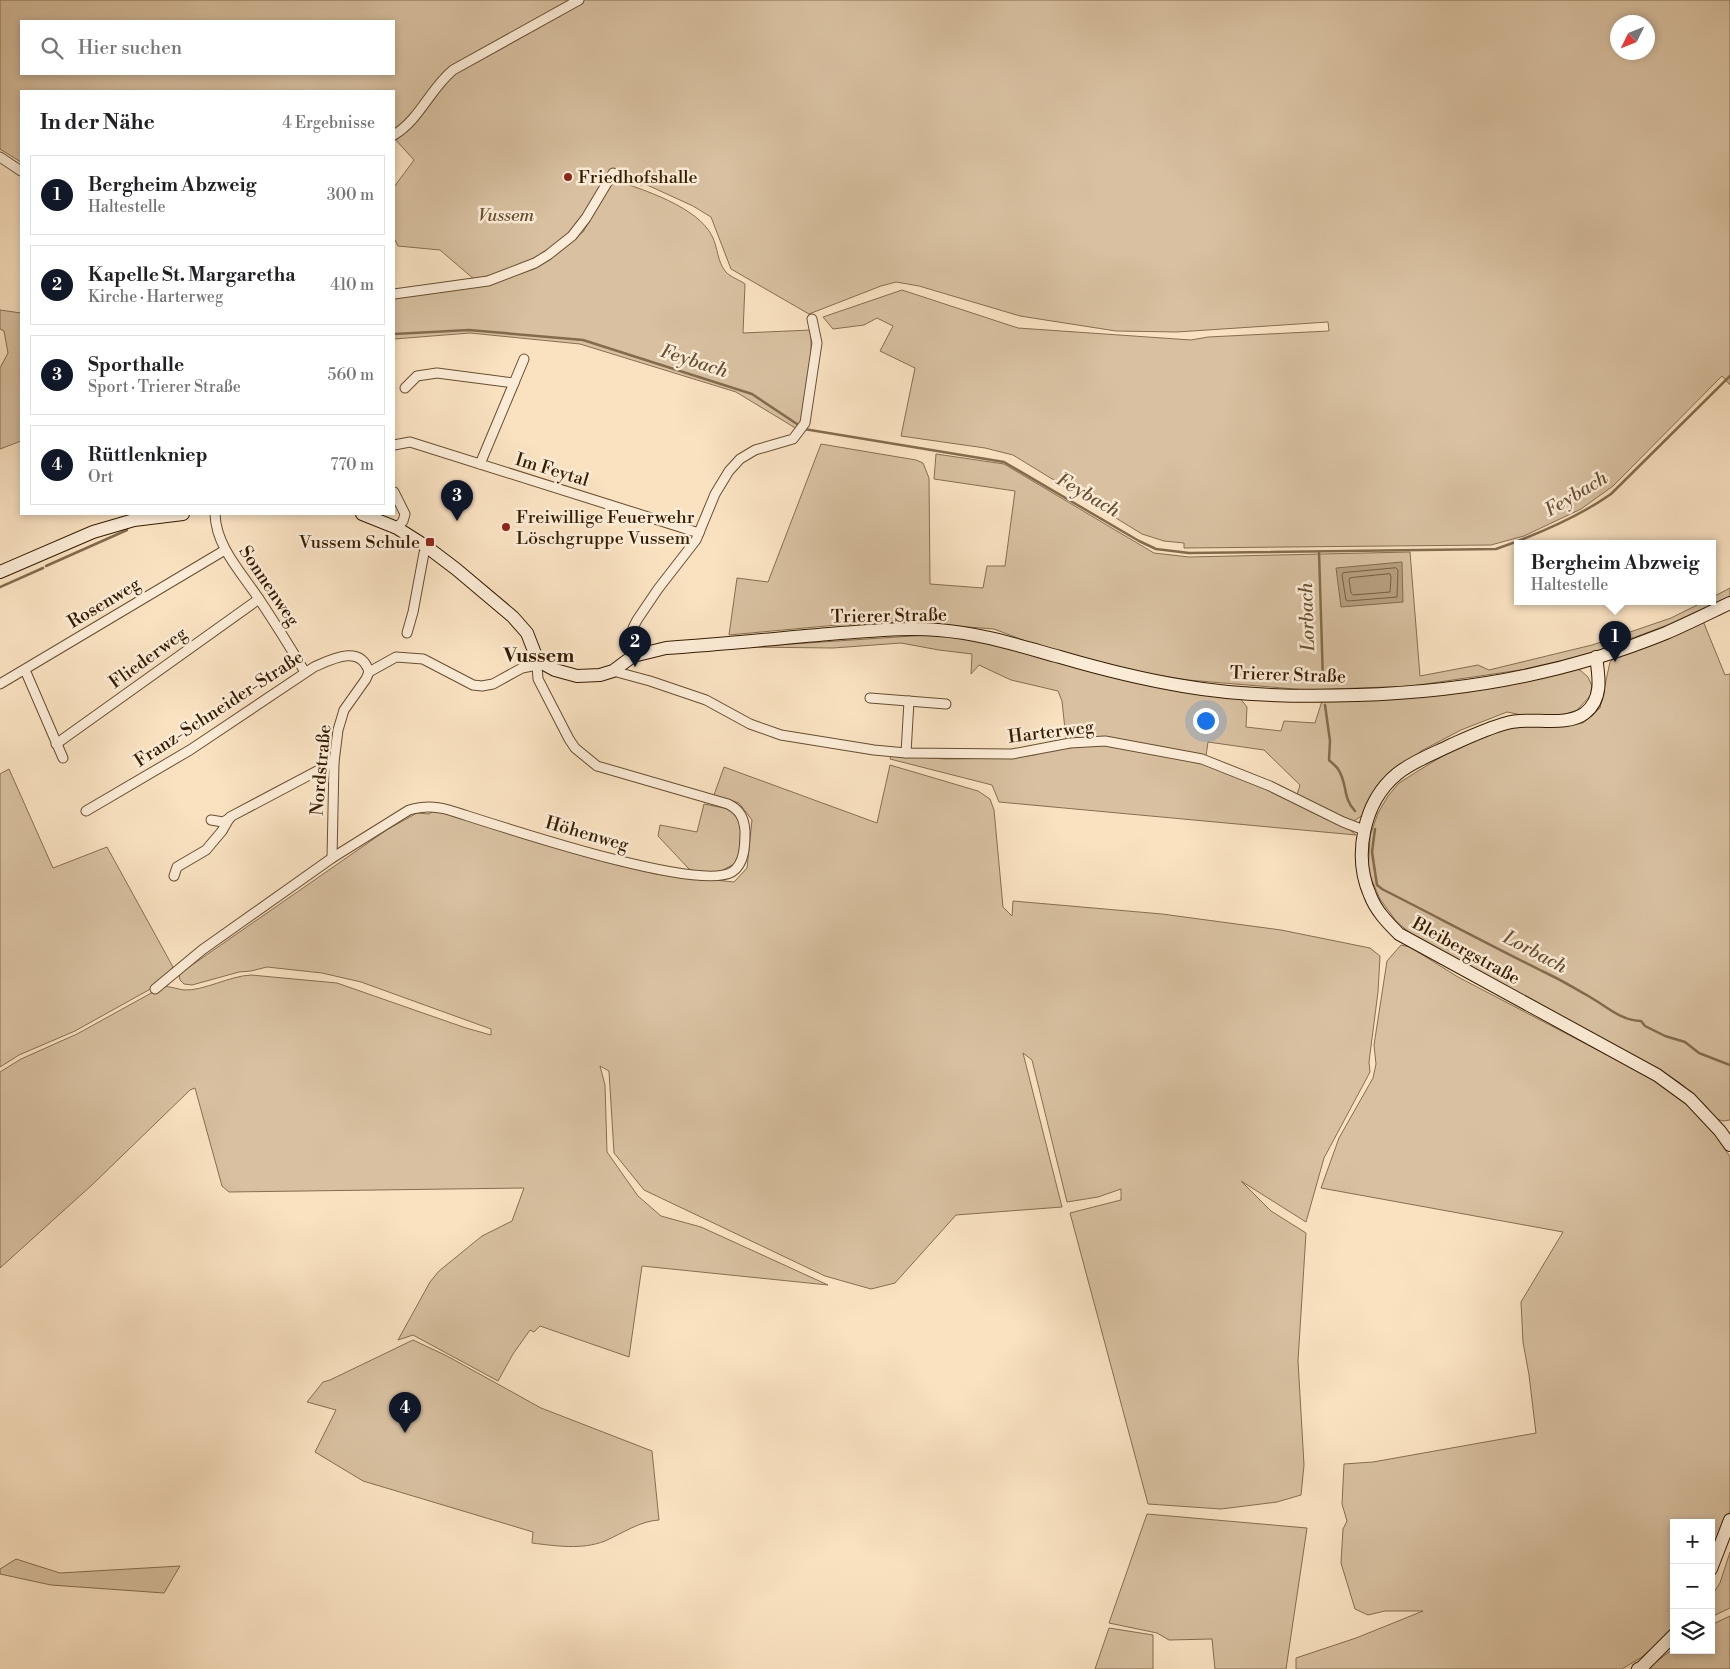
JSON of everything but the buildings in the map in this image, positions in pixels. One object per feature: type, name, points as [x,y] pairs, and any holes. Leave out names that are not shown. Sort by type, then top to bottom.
[{"type":"main road","points":[[0,572],[93,532],[134,520],[174,515]]},
{"type":"main road","points":[[364,515],[397,528],[428,547],[514,617],[527,633],[539,663]]},
{"type":"main road","name":"Trierer Straße","points":[[539,663],[577,676],[590,676],[613,671],[633,656],[666,648],[884,630],[936,630],[967,633],[1003,640],[1124,674],[1185,686],[1304,697],[1408,693],[1441,690],[1521,676],[1596,657],[1664,633],[1730,603]]},
{"type":"main road","name":"Bleibergstraße","points":[[1596,657],[1599,684],[1597,698],[1585,713],[1568,720],[1508,722],[1426,757],[1397,774],[1384,788],[1368,818],[1364,830],[1361,856],[1364,877],[1370,897],[1383,917],[1399,934],[1657,1076],[1690,1099],[1720,1131],[1730,1145]]},
{"type":"main road","points":[[1713,1564],[1730,1520]]},
{"type":"main road","points":[[1638,1669],[1670,1639]]},
{"type":"street","points":[[395,134],[408,125],[445,77],[453,70],[579,0]]},
{"type":"street","points":[[0,156],[20,170]]},
{"type":"street","points":[[395,294],[488,281],[535,263],[572,236],[586,218],[613,173]]},
{"type":"street","points":[[633,656],[636,620],[696,540],[715,494],[729,471],[739,460],[755,450],[793,439],[805,423],[817,343],[812,319]]},
{"type":"street","points":[[480,464],[524,359]]},
{"type":"street","points":[[405,388],[417,376],[438,373],[514,383]]},
{"type":"street","name":"Im Feytal","points":[[395,445],[410,442],[699,533]]},
{"type":"street","points":[[395,494],[405,514],[403,521],[397,528]]},
{"type":"street","name":"Sonnenweg","points":[[215,515],[225,550],[259,599],[305,672]]},
{"type":"street","points":[[407,633],[413,612],[424,553],[428,547]]},
{"type":"street","name":"Rosenweg","points":[[0,684],[225,550]]},
{"type":"street","name":"Fliederweg","points":[[56,744],[259,599]]},
{"type":"street","name":"Franz-Schneider-Straße","points":[[86,811],[190,750],[305,672],[330,660],[349,655],[364,662],[368,672]]},
{"type":"street","points":[[368,672],[396,657],[423,659],[473,684],[482,686],[500,680],[522,668],[539,663]]},
{"type":"street","name":"Höhenweg","points":[[155,989],[202,950],[332,858],[409,810],[433,806],[626,863],[696,876],[717,877],[731,872],[740,863],[745,843],[743,818],[735,807],[678,788],[597,766],[575,748],[569,739],[538,679],[539,663]]},
{"type":"street","points":[[25,670],[63,758]]},
{"type":"street","name":"Harterweg","points":[[613,671],[706,700],[750,724],[781,735],[874,750],[906,753],[1021,754],[1070,743],[1106,741],[1202,759],[1270,786],[1343,822],[1364,830]]},
{"type":"street","name":"Nordstraße","points":[[332,858],[334,762],[338,730],[344,710],[366,678],[368,672]]},
{"type":"street","points":[[870,698],[946,704]]},
{"type":"street","points":[[906,753],[909,702]]},
{"type":"street","points":[[211,820],[223,822],[334,762]]},
{"type":"street","points":[[174,876],[177,866],[206,850],[230,818]]},
{"type":"green space","points":[[0,0],[1730,0],[1730,385],[1722,376],[1613,486],[1581,509],[1524,536],[1491,545],[1184,548],[1184,543],[1164,541],[1142,534],[1013,455],[985,448],[901,436],[915,368],[880,351],[893,326],[877,318],[864,325],[833,329],[823,317],[902,290],[1018,328],[1191,340],[1208,337],[1329,331],[1328,322],[1177,332],[1116,331],[1020,316],[919,286],[896,282],[809,314],[731,269],[711,217],[693,206],[645,184],[641,185],[610,174],[577,227],[564,242],[541,257],[513,269],[475,280],[440,250],[398,246],[395,240],[395,186],[414,160],[395,139],[395,90],[20,90],[20,161],[0,149]]},
{"type":"green space","points":[[614,180],[668,200],[695,216],[712,236],[723,268],[730,275],[745,284],[743,333],[811,330],[810,381],[806,408],[797,429],[736,392],[580,344],[470,333],[395,339],[395,298],[489,284],[534,269],[583,232]]},
{"type":"green space","points":[[0,310],[20,313],[20,441],[0,449],[0,368],[8,353],[4,331],[0,329]]},
{"type":"green space","points":[[821,444],[916,460],[923,463],[929,478],[930,584],[983,588],[987,566],[1005,566],[1015,491],[934,479],[936,454],[1004,464],[1154,553],[1189,557],[1410,552],[1420,676],[1478,665],[1489,670],[1592,645],[1671,618],[1697,605],[1710,605],[1665,626],[1592,653],[1534,668],[1412,686],[1306,690],[1188,680],[1125,670],[1036,645],[994,629],[902,622],[837,625],[729,635],[737,578],[768,582]]},
{"type":"green space","points":[[1730,588],[1730,596],[1716,602],[1716,595]]},
{"type":"green space","points":[[1703,621],[1725,675],[1730,674],[1730,1120],[1723,1121],[1717,1119],[1702,1102],[1680,1083],[1657,1068],[1417,939],[1396,921],[1380,899],[1368,871],[1370,836],[1378,813],[1388,796],[1399,783],[1453,750],[1484,735],[1519,724],[1583,723],[1600,708],[1610,662],[1620,653]]},
{"type":"green space","points":[[942,634],[1239,697],[1247,707],[1246,727],[1281,731],[1284,721],[1315,723],[1322,701],[1573,668],[1580,670],[1588,677],[1592,686],[1590,696],[1577,710],[1561,716],[1522,715],[1507,712],[1461,730],[1421,751],[1393,775],[1363,815],[1354,821],[1343,819],[1297,795],[1300,785],[1264,750],[1208,742],[1206,756],[1104,738],[1066,739],[1062,701],[1058,691],[1011,680],[979,665],[971,674],[972,654],[901,643],[833,648],[747,647]]},
{"type":"green space","points":[[1104,745],[1203,763],[1275,792],[1349,829],[1356,835],[999,802],[992,785],[890,759],[891,755],[945,759],[1011,758],[1034,755],[1056,749]]},
{"type":"green space","points":[[890,765],[978,791],[990,799],[994,810],[1003,907],[1012,916],[1013,901],[1162,914],[1281,930],[1370,948],[1380,956],[1378,992],[1369,1062],[1370,1072],[1324,1158],[1306,1222],[1241,1181],[1271,1211],[1306,1233],[1298,1361],[1304,1465],[1301,1495],[1277,1502],[1221,1509],[1148,1504],[1070,1213],[1121,1200],[1121,1189],[1098,1197],[1067,1202],[1032,1060],[1023,1053],[1062,1207],[956,1215],[895,1283],[871,1289],[825,1276],[644,1190],[614,1153],[609,1071],[600,1066],[605,1085],[607,1152],[638,1196],[661,1216],[701,1227],[828,1285],[642,1266],[629,1357],[540,1326],[534,1332],[530,1330],[513,1354],[498,1381],[413,1335],[398,1340],[430,1282],[439,1271],[482,1236],[512,1221],[524,1188],[229,1192],[222,1186],[195,1088],[190,1090],[93,1184],[0,1268],[0,1072],[21,1059],[77,1034],[164,986],[192,990],[251,975],[337,983],[491,1035],[491,1029],[361,982],[322,973],[267,967],[239,972],[192,985],[184,984],[180,980],[179,974],[388,829],[417,813],[429,814],[435,810],[566,850],[656,874],[734,882],[747,868],[752,820],[739,803],[714,795],[724,767],[877,823]]},
{"type":"green space","points":[[9,769],[53,868],[107,847],[173,967],[154,987],[75,1031],[19,1055],[0,1067],[0,774]]},
{"type":"green space","points":[[704,804],[734,810],[742,823],[738,862],[719,872],[701,873],[689,869],[658,836],[660,825],[697,832]]},
{"type":"green space","points":[[1401,945],[1410,947],[1458,977],[1653,1079],[1687,1103],[1716,1136],[1730,1157],[1730,1511],[1715,1555],[1715,1519],[1670,1519],[1670,1632],[1642,1657],[1622,1669],[1296,1669],[1296,1658],[1356,1638],[1423,1611],[1385,1611],[1368,1615],[1355,1609],[1341,1563],[1343,1529],[1347,1521],[1342,1504],[1344,1464],[1373,1462],[1536,1433],[1523,1342],[1521,1302],[1563,1232],[1321,1188],[1339,1138],[1373,1078],[1376,1064],[1374,1045],[1387,961]]},
{"type":"green space","points":[[413,1340],[447,1356],[541,1408],[652,1451],[659,1520],[638,1525],[605,1541],[587,1546],[532,1543],[533,1532],[363,1481],[315,1452],[336,1410],[307,1402],[323,1382]]},
{"type":"green space","points":[[1147,1514],[1307,1528],[1286,1669],[1215,1669],[1212,1639],[1169,1640],[1157,1633],[1109,1623]]},
{"type":"green space","points":[[1730,1552],[1730,1608],[1715,1615],[1715,1591],[1720,1583]]},
{"type":"green space","points":[[16,1559],[60,1573],[180,1566],[164,1593],[51,1585],[0,1574],[0,1569]]},
{"type":"green space","points":[[1730,1616],[1730,1669],[1647,1669],[1670,1651],[1670,1654],[1715,1654],[1715,1623]]},
{"type":"green space","points":[[1109,1628],[1153,1635],[1153,1669],[1095,1669]]},
{"type":"water","points":[[1402,562],[1403,602],[1341,607],[1336,568]]},
{"type":"waterway","name":"Feybach","points":[[395,334],[469,330],[583,340],[752,394],[800,426]]},
{"type":"waterway","name":"Feybach","points":[[1521,540],[1584,511],[1611,494],[1730,376]]},
{"type":"waterway","name":"Feybach","points":[[804,429],[1004,462],[1139,541],[1156,549],[1189,553],[1496,549],[1514,542]]},
{"type":"waterway","name":"Feybach","points":[[46,566],[127,530]]},
{"type":"waterway","name":"Lorbach","points":[[1319,552],[1323,681]]},
{"type":"waterway","name":"Feybach","points":[[0,587],[43,568]]},
{"type":"waterway","name":"Lorbach","points":[[1325,705],[1330,741],[1329,760],[1341,775],[1348,801],[1355,811]]},
{"type":"waterway","name":"Lorbach","points":[[1375,829],[1372,852],[1377,885],[1382,889],[1560,980],[1620,1016],[1641,1021],[1645,1026],[1665,1036],[1685,1042],[1699,1053],[1730,1065]]},
{"type":"place","name":"Friedhofshalle","points":[[568,177]]},
{"type":"place","name":"Sporthalle","points":[[457,521]]},
{"type":"place","name":"Freiwillige Feuerwehr Löschgruppe Vussem","points":[[506,527]]},
{"type":"place","name":"Vussem Schule","points":[[430,542]]},
{"type":"place","name":"Bergheim Abzweig","points":[[1615,662]]},
{"type":"place","name":"Kapelle St. Margaretha","points":[[635,667]]},
{"type":"place","name":"Rüttlenkniep","points":[[405,1433]]},
{"type":"district","name":"Vussem","points":[[539,656]]}]
